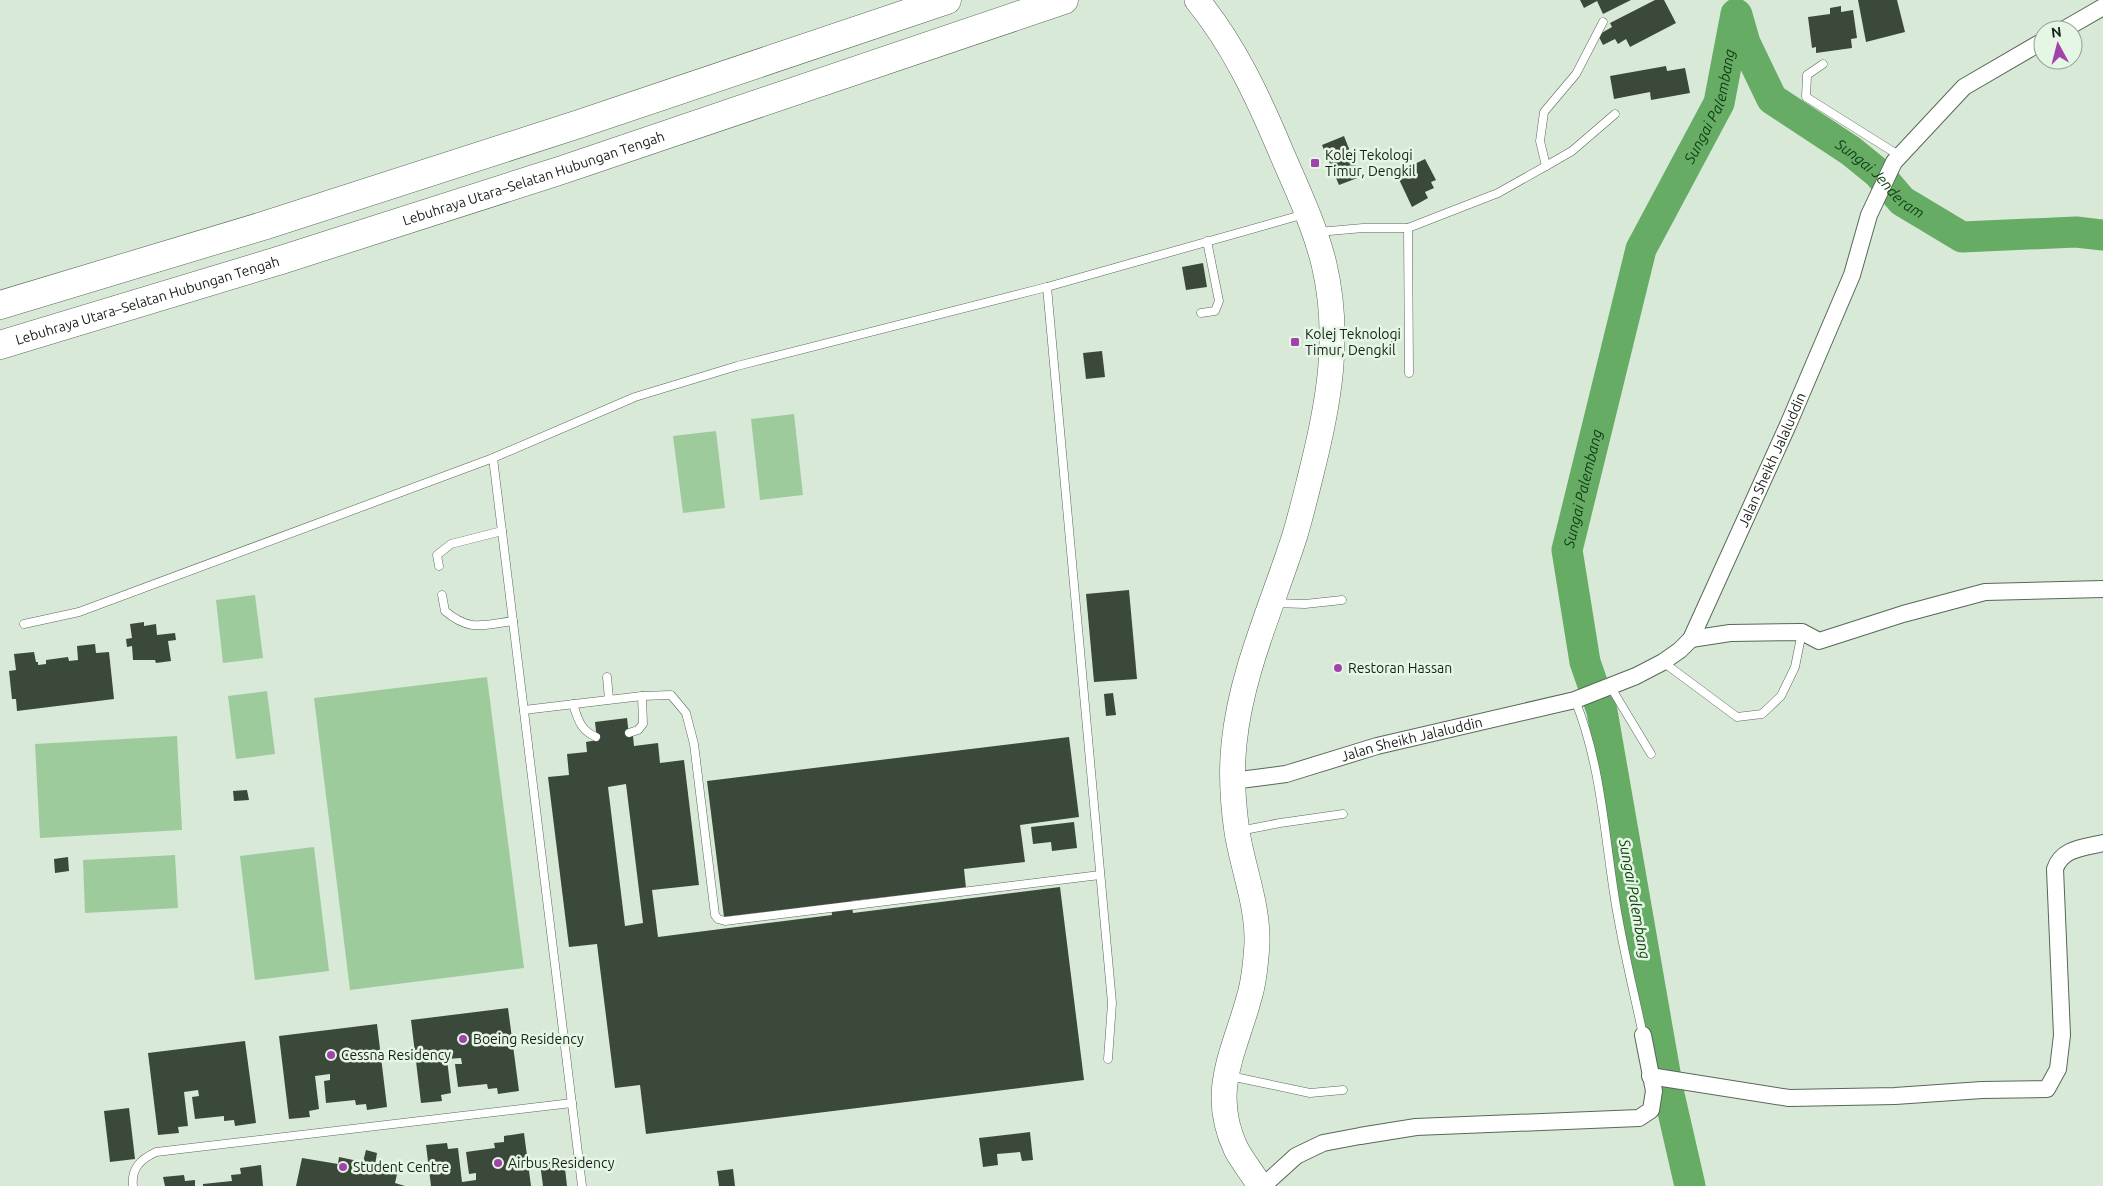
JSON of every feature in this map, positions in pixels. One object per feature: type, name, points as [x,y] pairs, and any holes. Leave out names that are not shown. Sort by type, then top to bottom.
[{"type":"highway","points":[[0,305],[257,228],[579,124],[947,0]]},
{"type":"highway","name":"Lebuhraya Utara–Selatan Hubungan Tengah","points":[[0,344],[281,260],[562,170],[1064,0]]},
{"type":"main road","points":[[1197,0],[1214,21],[1256,93],[1311,223],[1327,278],[1334,334],[1326,411],[1315,458],[1296,531],[1253,655],[1240,706],[1234,745],[1232,781],[1237,832],[1255,911],[1257,943],[1250,996],[1225,1075],[1223,1088],[1226,1120],[1236,1150],[1262,1186]]},
{"type":"street","points":[[2081,20],[2103,8]]},
{"type":"street","name":"Jalan Sheikh Jalaluddin","points":[[1232,781],[1286,774],[1377,746],[1582,697],[1636,676],[1663,662],[1680,650],[1691,639],[1788,425],[1852,275],[1869,215],[1897,159],[1964,86],[2033,48]]},
{"type":"street","points":[[1691,639],[1730,633],[1802,632],[1819,641],[1903,614],[1985,592],[2103,589]]},
{"type":"street","points":[[1654,1076],[1789,1098],[1895,1096],[1982,1090],[2047,1089],[2058,1069],[2062,1035],[2055,869],[2059,858],[2070,851],[2103,843]]},
{"type":"street","points":[[1262,1186],[1296,1156],[1323,1143],[1360,1136],[1416,1127],[1639,1118],[1651,1110],[1654,1091],[1654,1076],[1643,1035]]},
{"type":"lane","points":[[1546,166],[1540,141],[1544,112],[1576,74],[1603,22]]},
{"type":"lane","points":[[1823,64],[1807,74],[1806,97],[1897,159]]},
{"type":"lane","points":[[24,624],[79,612],[493,458],[635,396],[737,366],[1047,288],[1207,241],[1311,223],[1363,228],[1408,228],[1498,193],[1572,151],[1615,114]]},
{"type":"lane","points":[[1408,228],[1409,373]]},
{"type":"lane","points":[[1201,313],[1215,311],[1219,302],[1207,241]]},
{"type":"lane","points":[[1047,288],[1112,1003],[1108,1059]]},
{"type":"lane","points":[[493,458],[582,1186]]},
{"type":"lane","points":[[439,566],[437,555],[451,544],[502,530]]},
{"type":"lane","points":[[442,595],[445,611],[458,622],[477,626],[513,621]]},
{"type":"lane","points":[[1272,603],[1305,604],[1342,600]]},
{"type":"lane","points":[[1663,662],[1737,717],[1762,714],[1781,696],[1795,667],[1802,632]]},
{"type":"lane","points":[[607,677],[609,699]]},
{"type":"lane","points":[[1607,687],[1651,754]]},
{"type":"lane","points":[[524,710],[609,699],[671,695],[686,713],[694,744],[714,915],[718,919],[725,921],[1100,875]]},
{"type":"lane","points":[[629,733],[638,730],[643,724],[642,696]]},
{"type":"lane","points":[[1582,697],[1585,724],[1600,795],[1614,895],[1643,1035]]},
{"type":"lane","points":[[573,704],[581,727],[587,733],[596,737]]},
{"type":"lane","points":[[1237,832],[1280,823],[1343,814]]},
{"type":"lane","points":[[1225,1075],[1310,1093],[1343,1090]]},
{"type":"lane","points":[[133,1186],[135,1169],[145,1158],[156,1152],[572,1103]]},
{"type":"green space","points":[[794,414],[803,495],[760,500],[751,419]]},
{"type":"green space","points":[[716,431],[725,508],[683,513],[673,436]]},
{"type":"green space","points":[[255,595],[263,658],[223,663],[216,600]]},
{"type":"green space","points":[[487,677],[524,968],[350,990],[314,698]]},
{"type":"green space","points":[[267,691],[275,754],[236,759],[228,696]]},
{"type":"green space","points":[[177,736],[182,830],[40,838],[35,744]]},
{"type":"green space","points":[[314,847],[329,971],[255,980],[240,856]]},
{"type":"green space","points":[[175,855],[178,908],[85,913],[83,860]]},
{"type":"building","points":[[1580,0],[1631,0],[1603,14],[1597,1],[1584,8]]},
{"type":"building","points":[[1655,0],[1664,0],[1676,23],[1630,47],[1626,39],[1618,44],[1615,39],[1603,45],[1598,35],[1612,27],[1610,23]]},
{"type":"building","points":[[1858,0],[1897,0],[1905,32],[1866,42]]},
{"type":"building","points":[[1841,6],[1841,12],[1853,10],[1857,38],[1851,39],[1852,48],[1816,53],[1816,47],[1812,48],[1808,17],[1830,14],[1830,8]]},
{"type":"building","points":[[1666,66],[1667,71],[1685,68],[1690,93],[1651,100],[1650,92],[1614,99],[1610,76]]},
{"type":"building","points":[[1344,136],[1360,177],[1339,185],[1322,145]]},
{"type":"building","points":[[1425,159],[1436,180],[1431,182],[1434,188],[1425,192],[1428,198],[1412,207],[1396,173]]},
{"type":"building","points":[[1203,263],[1207,287],[1186,290],[1182,267]]},
{"type":"building","points":[[1102,351],[1105,377],[1086,379],[1083,353]]},
{"type":"building","points":[[1129,590],[1137,679],[1094,682],[1086,594]]},
{"type":"building","points":[[144,622],[144,626],[156,624],[157,635],[175,633],[176,640],[168,641],[171,661],[156,663],[155,660],[133,660],[132,646],[127,647],[126,639],[132,638],[130,624]]},
{"type":"building","points":[[95,644],[96,653],[109,652],[114,699],[17,711],[16,699],[12,699],[9,671],[16,670],[14,654],[34,652],[38,665],[46,664],[46,660],[68,657],[69,661],[78,660],[77,646]]},
{"type":"building","points":[[1113,693],[1116,715],[1106,716],[1104,694]]},
{"type":"building","points":[[627,718],[629,736],[633,736],[634,746],[658,743],[660,763],[684,760],[699,885],[652,890],[658,937],[832,915],[831,904],[724,917],[707,781],[1069,737],[1079,817],[1020,825],[1025,862],[964,869],[966,888],[851,901],[853,913],[1060,887],[1084,1080],[646,1134],[640,1085],[615,1088],[597,944],[569,947],[548,777],[569,775],[567,754],[587,752],[586,742],[597,740],[595,722]],"holes":[[[626,784],[643,923],[625,926],[608,787]]]},
{"type":"building","points":[[247,790],[249,800],[234,801],[233,791]]},
{"type":"building","points":[[1074,822],[1077,848],[1052,851],[1051,842],[1033,844],[1031,827]]},
{"type":"building","points":[[68,857],[69,871],[55,873],[54,859]]},
{"type":"building","name":"Boeing Residency","points":[[508,1008],[519,1091],[498,1094],[497,1088],[488,1089],[487,1084],[458,1087],[455,1064],[462,1064],[461,1058],[447,1059],[451,1093],[441,1095],[442,1101],[421,1103],[411,1020]]},
{"type":"building","name":"Cessna Residency","points":[[377,1024],[387,1107],[367,1110],[366,1104],[356,1105],[355,1100],[326,1103],[324,1081],[330,1080],[330,1074],[315,1076],[319,1109],[309,1111],[310,1117],[289,1119],[279,1036]]},
{"type":"building","points":[[245,1041],[256,1123],[235,1126],[234,1120],[224,1121],[224,1116],[195,1119],[192,1097],[199,1096],[198,1090],[184,1092],[188,1126],[178,1127],[179,1133],[158,1135],[148,1053]]},
{"type":"building","points":[[129,1108],[135,1159],[110,1162],[104,1111]]},
{"type":"building","points":[[1030,1132],[1033,1160],[1022,1161],[1020,1152],[997,1154],[998,1165],[983,1167],[979,1138]]},
{"type":"building","name":"Airbus Residency","points":[[524,1133],[531,1186],[431,1186],[426,1145],[447,1143],[448,1149],[458,1148],[462,1182],[476,1180],[476,1173],[469,1174],[466,1152],[495,1148],[494,1143],[504,1142],[504,1136]]},
{"type":"building","name":"Student Centre","points":[[366,1150],[377,1153],[375,1165],[398,1170],[395,1183],[405,1186],[296,1186],[302,1158],[338,1164],[339,1157],[363,1162]]},
{"type":"building","points":[[564,1160],[567,1186],[543,1186],[540,1163]]},
{"type":"building","points":[[261,1165],[263,1186],[203,1186],[203,1184],[232,1181],[231,1175],[241,1174],[240,1168]]},
{"type":"building","points":[[733,1169],[735,1186],[719,1186],[717,1171]]},
{"type":"building","points":[[184,1175],[185,1181],[195,1180],[195,1186],[165,1186],[163,1177]]},
{"type":"waterway","name":"Sungai Palembang","points":[[1690,1186],[1668,1090],[1602,711],[1585,662],[1567,550],[1641,249],[1719,103],[1736,14]]},
{"type":"waterway","name":"Sungai Jenderam","points":[[1737,15],[1745,43],[1772,99],[1851,151],[1878,173],[1902,201],[1962,237],[2076,232],[2103,235]]},
{"type":"place","name":"Kolej Tekologi Timur, Dengkil","points":[[1315,163]]},
{"type":"place","name":"Kolej Teknologi Timur, Dengkil","points":[[1295,342]]},
{"type":"place","name":"Restoran Hassan","points":[[1338,668]]},
{"type":"place","name":"Boeing Residency","points":[[463,1039]]},
{"type":"place","name":"Cessna Residency","points":[[331,1055]]},
{"type":"place","name":"Airbus Residency","points":[[498,1163]]},
{"type":"place","name":"Student Centre","points":[[343,1167]]}]
